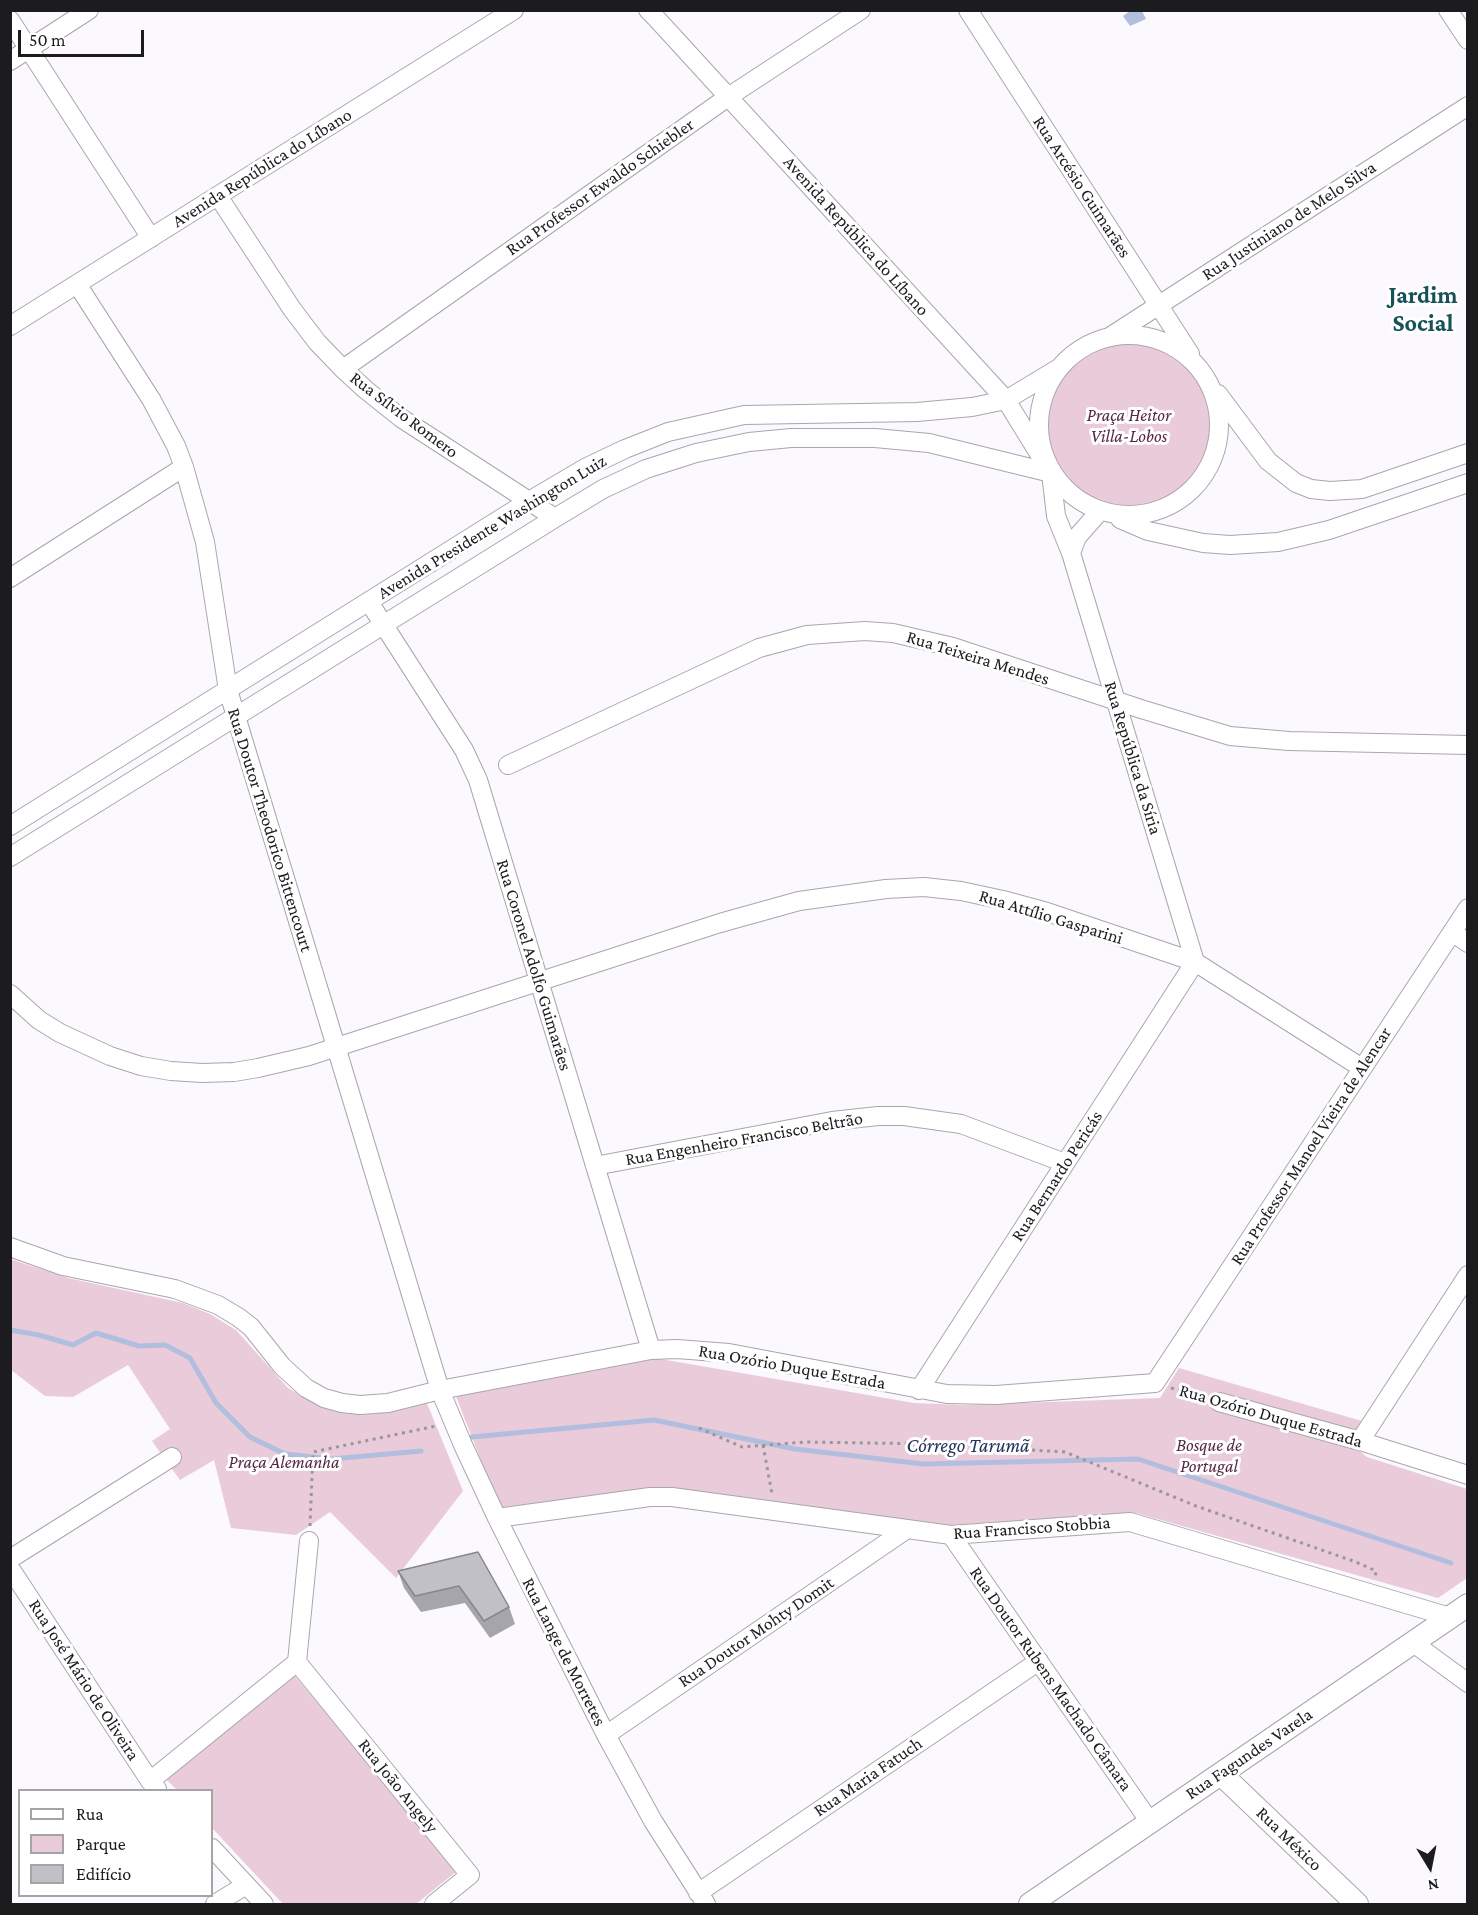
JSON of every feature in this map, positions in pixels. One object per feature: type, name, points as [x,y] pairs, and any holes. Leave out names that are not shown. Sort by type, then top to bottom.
[{"type":"main road","name":"Rua Fagundes Varela","points":[[1030,1905],[1459,1611]]},
{"type":"main road","name":"Rua México","points":[[1221,1774],[1357,1905]]},
{"type":"street","points":[[10,61],[89,10]]},
{"type":"street","name":"Avenida República do Líbano","points":[[10,326],[218,196],[489,17],[514,10]]},
{"type":"street","name":"Avenida República do Líbano","points":[[648,10],[1006,399],[1051,473]]},
{"type":"street","name":"Rua Professor Ewaldo Schiebler","points":[[343,369],[728,97],[861,10]]},
{"type":"street","name":"Rua Arcésio Guimarães","points":[[968,10],[1196,363]]},
{"type":"street","points":[[1448,10],[1467,40]]},
{"type":"street","points":[[10,20],[151,238]]},
{"type":"street","name":"Rua Justiniano de Melo Silva","points":[[1111,336],[1467,106]]},
{"type":"street","name":"Rua Sílvio Romero","points":[[218,196],[292,309],[317,342],[343,369],[401,418],[555,518]]},
{"type":"street","name":"Rua Doutor Theodorico Bittencourt","points":[[77,284],[151,399],[176,446],[184,468],[205,542],[228,690],[440,1390]]},
{"type":"street","points":[[1467,453],[1362,489],[1330,491],[1311,489],[1296,483],[1268,461],[1196,363],[1171,345],[1142,336],[1111,336],[1082,348],[1059,368],[1044,392],[1038,419],[1040,447],[1051,473],[1072,496],[1148,531],[1184,540],[1230,545],[1278,542],[1312,534],[1467,483]]},
{"type":"street","name":"Avenida Presidente Washington Luiz","points":[[10,826],[529,501],[585,468],[633,446],[668,432],[721,419],[770,414],[937,411],[972,407],[1006,399],[1059,368]]},
{"type":"street","points":[[1071,553],[1077,537],[1105,513],[1139,516],[1168,508],[1192,491],[1210,468],[1219,440],[1219,411],[1210,383]]},
{"type":"street","name":"Avenida Presidente Washington Luiz","points":[[10,857],[555,518],[603,489],[646,469],[696,453],[770,440],[844,438],[929,443],[1051,473]]},
{"type":"street","points":[[10,578],[184,468]]},
{"type":"street","name":"Rua República da Síria","points":[[1051,473],[1056,516],[1071,553],[1195,962]]},
{"type":"street","name":"Rua Coronel Adolfo Guimarães","points":[[369,602],[472,765],[485,800],[651,1350]]},
{"type":"street","name":"Rua Teixeira Mendes","points":[[508,765],[735,657],[779,641],[807,635],[865,631],[921,639],[953,647],[1115,701],[1230,736],[1290,741],[1467,745]]},
{"type":"street","name":"Rua Attílio Gasparini","points":[[10,994],[39,1020],[84,1046],[131,1063],[171,1071],[212,1072],[258,1068],[336,1047],[720,923],[788,904],[886,888],[924,887],[961,891],[1047,912],[1195,962],[1362,1068]]},
{"type":"street","name":"Rua Professor Manoel Vieira de Alencar","points":[[1155,1383],[1467,908]]},
{"type":"street","points":[[1452,932],[1467,943]]},
{"type":"street","name":"Rua Bernardo Pericás","points":[[919,1390],[1195,962]]},
{"type":"street","name":"Rua Engenheiro Francisco Beltrão","points":[[595,1166],[832,1121],[878,1116],[914,1117],[961,1124],[1065,1163]]},
{"type":"street","name":"Rua Ozório Duque Estrada","points":[[10,1246],[63,1266],[175,1289],[218,1305],[251,1328],[293,1377],[306,1388],[324,1398],[342,1403],[374,1405],[440,1390],[651,1350],[701,1349],[729,1353],[919,1390],[972,1396],[1155,1383]]},
{"type":"street","points":[[1360,1442],[1467,1275]]},
{"type":"street","name":"Rua Lange de Morretes","points":[[440,1390],[497,1518],[606,1735],[652,1821],[702,1899]]},
{"type":"street","name":"Rua Ozório Duque Estrada","points":[[1219,1402],[1467,1475]]},
{"type":"street","points":[[10,1559],[172,1456]]},
{"type":"street","name":"Rua Francisco Stobbia","points":[[497,1518],[651,1497],[696,1500],[951,1535],[1130,1522],[1459,1611]]},
{"type":"street","name":"Rua Doutor Mohty Domit","points":[[606,1735],[907,1529]]},
{"type":"street","name":"Rua Doutor Rubens Machado Câmara","points":[[951,1535],[1150,1822]]},
{"type":"street","points":[[154,1786],[297,1662],[309,1541]]},
{"type":"street","name":"Rua José Mário de Oliveira","points":[[10,1568],[154,1786]]},
{"type":"street","points":[[1412,1642],[1467,1683]]},
{"type":"street","name":"Rua Maria Fatuch","points":[[702,1899],[1039,1661]]},
{"type":"street","name":"Rua João Angely","points":[[297,1662],[470,1875],[434,1905]]},
{"type":"street","points":[[213,1849],[264,1905]]},
{"type":"street","points":[[215,1905],[246,1885]]},
{"type":"path","name":"Rua Ozório Duque Estrada","points":[[1155,1383],[1219,1402]]},
{"type":"path","points":[[309,1541],[313,1452],[453,1422]]},
{"type":"path","points":[[699,1428],[742,1447],[806,1442],[933,1444],[1065,1452],[1196,1506],[1376,1571]]},
{"type":"path","points":[[763,1445],[776,1511]]},
{"type":"green space","name":"Praça Heitor Villa-Lobos","points":[[1129,344],[1145,345],[1160,350],[1187,367],[1204,394],[1209,409],[1209,441],[1204,456],[1187,483],[1160,500],[1145,505],[1129,506],[1113,505],[1098,500],[1071,483],[1054,456],[1049,441],[1048,425],[1049,409],[1054,394],[1071,367],[1098,350],[1113,345]]},
{"type":"green space","name":"Praça Alemanha","points":[[10,1259],[68,1278],[183,1303],[210,1314],[236,1330],[288,1388],[313,1402],[353,1411],[426,1401],[463,1491],[396,1578],[330,1512],[296,1535],[231,1528],[214,1460],[180,1480],[152,1441],[170,1429],[128,1365],[73,1397],[45,1396],[11,1370]]},
{"type":"green space","name":"Bosque de Portugal","points":[[655,1358],[914,1403],[964,1405],[1160,1398],[1179,1368],[1362,1421],[1355,1434],[1357,1449],[1367,1457],[1467,1489],[1467,1578],[1438,1598],[1136,1513],[943,1527],[661,1488],[500,1509],[455,1394]]},
{"type":"green space","points":[[295,1676],[457,1871],[416,1904],[283,1904],[213,1829],[213,1789],[176,1789],[166,1779]]},
{"type":"water","points":[[1130,11],[1142,11],[1146,19],[1130,26],[1123,16]]},
{"type":"building","points":[[478,1552],[509,1607],[484,1621],[459,1586],[415,1596],[398,1571]]},
{"type":"waterway","name":"Córrego Tarumã","points":[[10,1330],[39,1335],[73,1345],[96,1333],[139,1346],[165,1345],[190,1358],[216,1403],[250,1437],[285,1454],[332,1459],[421,1451]]},
{"type":"waterway","name":"Córrego Tarumã","points":[[472,1437],[654,1420],[795,1449],[923,1464],[1138,1459],[1451,1563]]},
{"type":"district","name":"Jardim Social","points":[[1423,310]]}]
